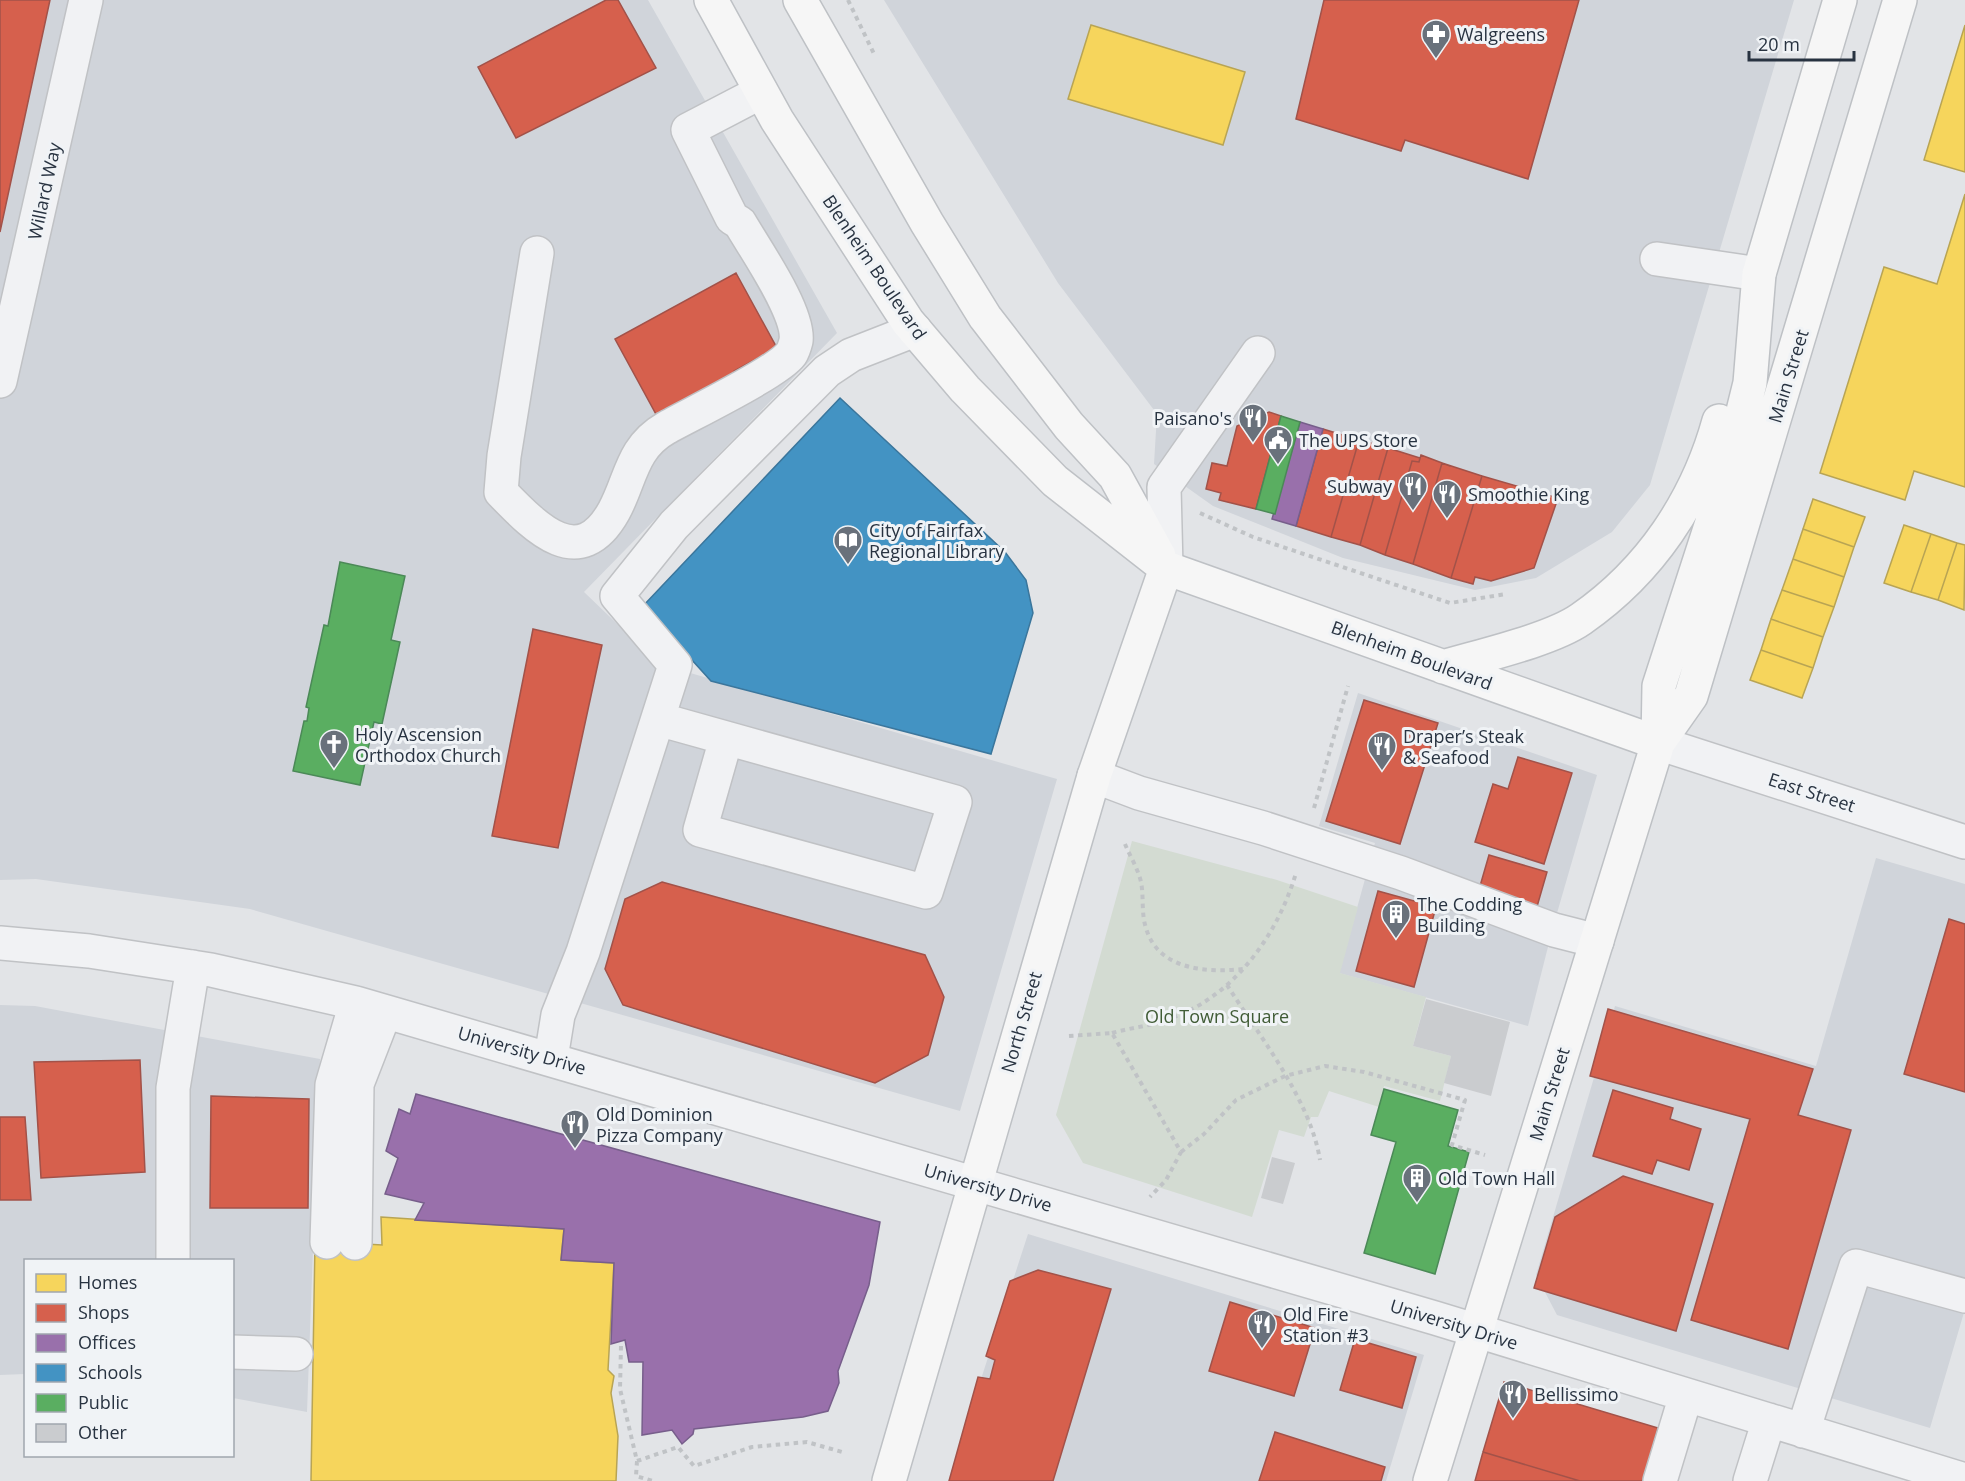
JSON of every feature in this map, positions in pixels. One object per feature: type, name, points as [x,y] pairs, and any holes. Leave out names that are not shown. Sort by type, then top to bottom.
[{"type":"main road","name":"Blenheim Boulevard","points":[[711,0],[790,140],[915,330],[965,389],[1055,481],[1166,568],[1658,743]]},
{"type":"main road","points":[[800,0],[927,223],[985,317],[1069,426],[1115,476],[1166,568]]},
{"type":"main road","name":"Main Street","points":[[1430,1481],[1658,743],[1659,686],[1727,476],[1750,383],[1759,274],[1840,0]]},
{"type":"main road","name":"Main Street","points":[[1658,743],[1691,696],[1900,0]]},
{"type":"main road","points":[[1443,667],[1500,651],[1580,620],[1637,571],[1671,528],[1709,457],[1759,274]]},
{"type":"main road","name":"North Street","points":[[889,1481],[973,1184],[1094,776],[1166,568]]},
{"type":"street","name":"Willard Way","points":[[0,381],[86,0]]},
{"type":"street","points":[[537,253],[504,456],[501,492],[527,520],[562,543],[582,542],[600,531],[615,510],[635,457],[660,432],[768,371],[791,354],[796,343],[789,309],[740,223],[732,218],[688,130],[761,92]]},
{"type":"street","points":[[1657,259],[1759,274]]},
{"type":"street","points":[[550,1058],[558,1015],[668,722],[675,665],[617,596],[674,525],[827,371],[851,355],[915,330]]},
{"type":"street","points":[[1166,568],[1164,487],[1258,353]]},
{"type":"street","points":[[668,722],[955,802],[926,892],[700,830],[726,739]]},
{"type":"street","name":"East Street","points":[[1658,743],[1965,842]]},
{"type":"street","points":[[1094,776],[1139,793],[1401,873],[1554,930],[1597,940]]},
{"type":"street","name":"University Drive","points":[[0,943],[88,951],[193,967],[371,1007],[1475,1330],[1803,1431],[1962,1474]]},
{"type":"street","points":[[173,1259],[173,1088],[193,967]]},
{"type":"street","points":[[341,1243],[332,1085],[371,1007]]},
{"type":"street","points":[[1803,1431],[1856,1266],[1965,1296]]},
{"type":"street","points":[[234,1352],[296,1354]]},
{"type":"street","points":[[1660,1481],[1686,1395]]},
{"type":"street","points":[[1750,1481],[1769,1420]]},
{"type":"path","points":[[848,0],[877,61]]},
{"type":"path","points":[[1200,513],[1253,537],[1450,603],[1506,594]]},
{"type":"path","points":[[1070,1036],[1112,1033],[1167,1020],[1220,993],[1244,968],[1275,928],[1305,842],[1348,686]]},
{"type":"path","points":[[1125,844],[1141,883],[1146,931],[1162,954],[1187,968],[1224,971],[1244,968]]},
{"type":"path","points":[[1227,985],[1285,1076],[1316,1135],[1320,1160]]},
{"type":"path","points":[[1112,1033],[1181,1152]]},
{"type":"path","points":[[1150,1197],[1166,1180],[1181,1152],[1204,1134],[1236,1100],[1285,1076],[1325,1066],[1364,1072],[1465,1100],[1452,1145],[1485,1155]]},
{"type":"path","points":[[621,1346],[620,1389],[637,1461],[635,1478],[653,1481]]},
{"type":"path","points":[[637,1461],[678,1447],[694,1466],[752,1447],[807,1442],[842,1452]]},
{"type":"shaded area","points":[[0,0],[648,0],[837,333],[584,592],[659,664],[1057,779],[960,1111],[250,909],[36,879],[0,880]]},
{"type":"shaded area","points":[[884,0],[1794,0],[1650,485],[1612,532],[1536,578],[1475,590],[1343,558],[1213,506],[1154,464],[1157,414],[1058,283]]},
{"type":"shaded area","points":[[1358,693],[1597,775],[1553,927],[1528,1026],[1339,973],[1375,843],[1319,826]]},
{"type":"shaded area","points":[[1876,858],[1965,884],[1965,1309],[1930,1428],[1557,1315],[1536,1275],[1615,1006],[1816,1066]]},
{"type":"shaded area","points":[[0,1005],[35,1006],[320,1059],[307,1412],[234,1398],[234,1259],[24,1259],[24,1374],[0,1375]]},
{"type":"shaded area","points":[[1028,1234],[1424,1355],[1386,1481],[948,1481]]},
{"type":"green space","name":"Old Town Square","points":[[1132,841],[1277,880],[1358,907],[1340,973],[1426,997],[1413,1046],[1451,1056],[1440,1101],[1384,1086],[1379,1107],[1329,1091],[1318,1117],[1311,1117],[1304,1137],[1279,1130],[1252,1217],[1083,1163],[1056,1115]]},
{"type":"building: Homes","points":[[1091,25],[1245,72],[1223,145],[1068,99]]},
{"type":"building: Homes","points":[[1965,25],[1965,172],[1924,160]]},
{"type":"building: Homes","points":[[1965,194],[1965,487],[1914,471],[1905,500],[1820,473],[1884,267],[1937,284]]},
{"type":"building: Homes","points":[[1813,499],[1865,517],[1854,547],[1803,529]]},
{"type":"building: Homes","points":[[1904,525],[1931,534],[1911,592],[1884,583]]},
{"type":"building: Homes","points":[[1803,529],[1854,547],[1844,577],[1793,559]]},
{"type":"building: Homes","points":[[1931,534],[1957,543],[1938,600],[1911,592]]},
{"type":"building: Homes","points":[[1957,543],[1965,545],[1964,610],[1938,600]]},
{"type":"building: Homes","points":[[1793,559],[1844,577],[1834,607],[1782,590]]},
{"type":"building: Homes","points":[[1782,590],[1834,607],[1823,637],[1771,619]]},
{"type":"building: Homes","points":[[1771,619],[1823,637],[1813,668],[1761,650]]},
{"type":"building: Homes","points":[[1761,650],[1813,668],[1802,698],[1750,680]]},
{"type":"building: Homes","points":[[381,1217],[564,1229],[561,1260],[614,1263],[608,1370],[614,1376],[611,1393],[618,1436],[616,1481],[311,1481],[315,1241],[382,1245]]},
{"type":"building: Shops","points":[[0,0],[50,0],[0,232]]},
{"type":"building: Shops","points":[[606,0],[618,0],[656,68],[516,138],[478,67]]},
{"type":"building: Shops","name":"Walgreens","points":[[1324,0],[1579,0],[1528,179],[1405,140],[1401,151],[1296,119]]},
{"type":"building: Shops","points":[[736,273],[777,348],[734,371],[738,379],[657,416],[615,339]]},
{"type":"building: Shops","name":"Paisano's","points":[[1269,412],[1281,416],[1256,509],[1219,500],[1221,493],[1206,489],[1212,463],[1227,466],[1237,426]]},
{"type":"building: Shops","points":[[1323,429],[1359,440],[1331,537],[1296,526]]},
{"type":"building: Shops","points":[[1359,440],[1388,448],[1360,545],[1331,537]]},
{"type":"building: Shops","points":[[1388,448],[1420,458],[1419,462],[1412,461],[1385,555],[1360,545]]},
{"type":"building: Shops","name":"Subway","points":[[1421,455],[1450,466],[1442,463],[1413,564],[1385,555],[1412,461],[1419,462]]},
{"type":"building: Shops","name":"Smoothie King","points":[[1442,463],[1482,476],[1451,578],[1413,564]]},
{"type":"building: Shops","points":[[1482,476],[1558,498],[1534,568],[1491,581],[1475,577],[1473,584],[1451,578]]},
{"type":"building: Shops","points":[[533,629],[602,645],[558,848],[492,836]]},
{"type":"building: Shops","name":"Draper’s Steak & Seafood","points":[[1364,700],[1438,723],[1400,844],[1326,821]]},
{"type":"building: Shops","points":[[1518,757],[1572,773],[1544,864],[1475,842],[1493,784],[1508,789]]},
{"type":"building: Shops","points":[[1489,855],[1547,872],[1536,910],[1478,893]]},
{"type":"building: Shops","points":[[662,882],[925,955],[944,997],[928,1055],[875,1083],[623,1005],[605,969],[625,899]]},
{"type":"building: Shops","name":"The Codding Building","points":[[1378,891],[1436,907],[1414,987],[1356,971]]},
{"type":"building: Shops","points":[[1949,919],[1965,924],[1965,1092],[1904,1074]]},
{"type":"building: Shops","points":[[1608,1009],[1813,1069],[1798,1115],[1851,1130],[1788,1349],[1691,1320],[1750,1119],[1590,1076]]},
{"type":"building: Shops","points":[[140,1060],[145,1172],[41,1178],[34,1062]]},
{"type":"building: Shops","points":[[1613,1090],[1673,1108],[1670,1119],[1701,1129],[1689,1170],[1657,1160],[1652,1174],[1593,1156]]},
{"type":"building: Shops","points":[[211,1096],[309,1099],[308,1208],[210,1208]]},
{"type":"building: Shops","points":[[0,1117],[25,1117],[31,1200],[0,1200]]},
{"type":"building: Shops","points":[[1623,1176],[1713,1204],[1676,1331],[1534,1288],[1555,1217]]},
{"type":"building: Shops","points":[[1038,1270],[1111,1289],[1053,1481],[949,1481],[978,1377],[990,1379],[995,1360],[986,1356],[1010,1281]]},
{"type":"building: Shops","name":"Old Fire Station #3","points":[[1230,1302],[1315,1328],[1294,1396],[1209,1371]]},
{"type":"building: Shops","points":[[1355,1339],[1416,1357],[1402,1408],[1340,1390]]},
{"type":"building: Shops","points":[[1504,1382],[1658,1428],[1643,1481],[1580,1481],[1483,1452]]},
{"type":"building: Shops","points":[[1275,1432],[1385,1467],[1381,1481],[1259,1481]]},
{"type":"building: Shops","points":[[1483,1452],[1580,1481],[1475,1481]]},
{"type":"building: Offices","points":[[1300,422],[1323,429],[1296,526],[1272,519]]},
{"type":"building: Offices","points":[[416,1094],[880,1222],[869,1285],[838,1371],[839,1383],[828,1411],[803,1417],[694,1429],[693,1434],[682,1444],[672,1430],[642,1435],[643,1362],[629,1362],[625,1340],[611,1344],[614,1263],[561,1260],[564,1229],[415,1220],[424,1203],[385,1194],[398,1158],[386,1151],[399,1109],[410,1114]]},
{"type":"building: Schools","name":"City of Fairfax Regional Library","points":[[840,398],[1005,552],[1026,580],[1033,613],[991,754],[711,681],[643,606]]},
{"type":"building: Public","name":"The UPS Store","points":[[1281,416],[1300,422],[1275,514],[1256,509]]},
{"type":"building: Public","points":[[340,562],[405,576],[391,640],[400,642],[382,724],[374,722],[360,785],[293,771],[304,721],[307,721],[309,708],[306,707],[324,625],[328,626]]},
{"type":"building: Public","name":"Old Town Hall","points":[[1384,1089],[1458,1110],[1448,1146],[1469,1152],[1435,1274],[1364,1253],[1396,1142],[1371,1135]]},
{"type":"building: Other","points":[[1426,999],[1510,1022],[1491,1096],[1444,1083],[1451,1056],[1413,1046]]},
{"type":"building: Other","points":[[1272,1157],[1295,1163],[1283,1204],[1261,1198]]},
{"type":"place","name":"Walgreens","points":[[1436,60]]},
{"type":"place","name":"Paisano's","points":[[1253,444]]},
{"type":"place","name":"The UPS Store","points":[[1278,466]]},
{"type":"place","name":"Subway","points":[[1413,512]]},
{"type":"place","name":"Smoothie King","points":[[1447,520]]},
{"type":"place","name":"City of Fairfax Regional Library","points":[[848,566]]},
{"type":"place","name":"Holy Ascension Orthodox Church","points":[[334,770]]},
{"type":"place","name":"Draper’s Steak & Seafood","points":[[1382,772]]},
{"type":"place","name":"The Codding Building","points":[[1396,940]]},
{"type":"place","name":"Old Dominion Pizza Company","points":[[575,1150]]},
{"type":"place","name":"Old Town Hall","points":[[1417,1204]]},
{"type":"place","name":"Old Fire Station #3","points":[[1262,1350]]},
{"type":"place","name":"Bellissimo","points":[[1513,1420]]}]
